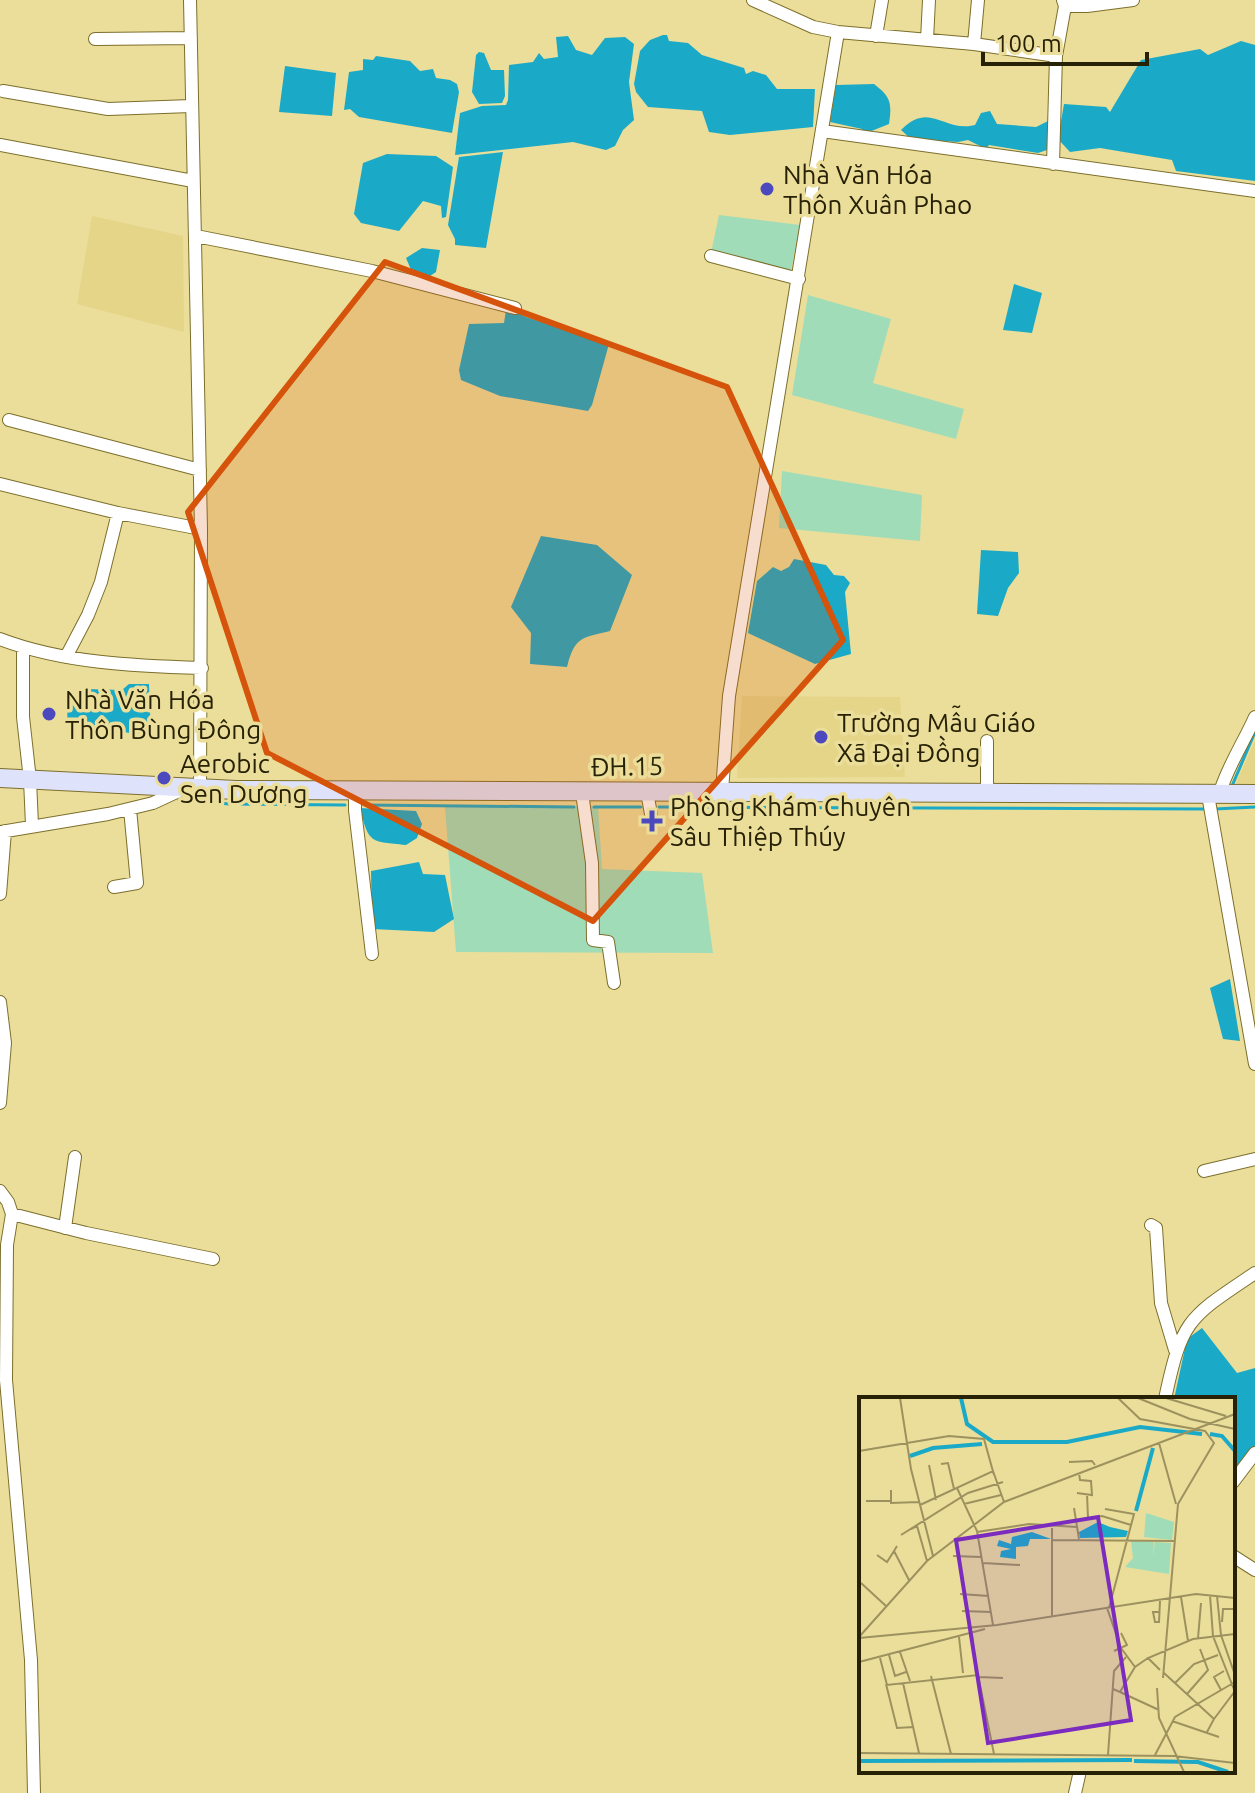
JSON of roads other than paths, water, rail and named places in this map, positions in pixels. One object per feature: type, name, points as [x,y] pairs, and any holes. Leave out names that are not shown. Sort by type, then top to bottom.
[{"type":"main road","name":"ĐH.15","points":[[0,778],[192,788],[582,793],[722,791],[816,785],[987,794],[1255,794]]},
{"type":"street","points":[[0,894],[3,831],[130,809],[192,788],[202,668],[198,293],[190,0]]},
{"type":"street","points":[[753,0],[813,27],[838,32],[974,44],[1056,56]]},
{"type":"street","points":[[790,16],[792,0]]},
{"type":"street","points":[[876,36],[882,0]]},
{"type":"street","points":[[927,40],[929,0]]},
{"type":"street","points":[[974,44],[978,0]]},
{"type":"street","points":[[1053,164],[1056,56],[1064,3],[1133,0]]},
{"type":"street","points":[[722,791],[729,696],[838,32]]},
{"type":"street","points":[[95,39],[191,38]]},
{"type":"street","points":[[3,91],[108,109],[191,106]]},
{"type":"street","points":[[822,131],[1255,191]]},
{"type":"street","points":[[0,145],[193,181]]},
{"type":"street","points":[[196,236],[372,271],[515,308]]},
{"type":"street","points":[[711,256],[799,279]]},
{"type":"street","points":[[184,292],[198,293]]},
{"type":"street","points":[[9,420],[200,470]]},
{"type":"street","points":[[0,484],[118,513],[201,529]]},
{"type":"street","points":[[66,657],[101,582],[118,513]]},
{"type":"street","points":[[0,639],[66,657],[202,668]]},
{"type":"street","points":[[23,647],[23,717],[32,825]]},
{"type":"street","points":[[1255,717],[1214,795],[1255,1064]]},
{"type":"street","points":[[987,741],[987,794]]},
{"type":"street","points":[[355,790],[372,954]]},
{"type":"street","points":[[647,792],[651,814]]},
{"type":"street","points":[[582,793],[592,863],[593,940],[608,942],[614,983]]},
{"type":"street","points":[[114,887],[137,883],[130,809]]},
{"type":"street","points":[[0,1002],[5,1043],[0,1103]]},
{"type":"street","points":[[65,1228],[75,1157]]},
{"type":"street","points":[[1204,1171],[1255,1159]]},
{"type":"street","points":[[0,1191],[12,1214],[7,1245],[6,1380],[31,1660],[34,1793]]},
{"type":"street","points":[[12,1214],[213,1259]]},
{"type":"street","points":[[1151,1225],[1156,1228],[1161,1303],[1175,1350]]},
{"type":"street","points":[[1165,1397],[1175,1350],[1182,1334],[1204,1307],[1255,1273]]},
{"type":"street","points":[[1235,1479],[1255,1453]]},
{"type":"street","points":[[1235,1557],[1255,1570]]},
{"type":"street","points":[[1075,1793],[1080,1773]]},
{"type":"water","points":[[667,35],[669,41],[688,43],[702,55],[744,68],[746,74],[753,71],[766,75],[777,89],[815,89],[813,127],[730,135],[709,132],[702,111],[648,107],[636,92],[634,84],[640,51],[650,40]]},
{"type":"water","points":[[568,36],[576,50],[592,55],[605,38],[625,37],[634,44],[629,82],[634,120],[623,130],[615,146],[606,150],[573,142],[455,155],[460,113],[482,106],[506,105],[509,65],[533,62],[539,53],[544,59],[558,57],[556,37]]},
{"type":"water","points":[[1241,41],[1255,45],[1255,181],[1176,171],[1172,160],[1100,148],[1070,152],[1058,139],[1064,104],[1106,107],[1110,112],[1141,60],[1200,49],[1208,55]]},
{"type":"water","points":[[484,53],[491,70],[504,70],[505,96],[502,103],[479,104],[472,92],[476,55]]},
{"type":"water","points":[[376,56],[410,61],[420,71],[433,69],[436,78],[457,84],[459,92],[452,133],[359,117],[350,109],[344,110],[349,72],[363,70],[363,59],[373,60]]},
{"type":"water","points":[[285,66],[336,73],[332,116],[279,112]]},
{"type":"water","points":[[874,84],[889,101],[889,124],[864,134],[862,129],[830,122],[836,85]]},
{"type":"water","points":[[990,111],[997,124],[1036,127],[1050,120],[1047,150],[1038,153],[989,145],[986,149],[968,140],[911,139],[901,130],[911,122],[929,117],[954,125],[975,125],[981,113]]},
{"type":"water","points":[[503,152],[486,248],[455,245],[448,225],[459,157]]},
{"type":"water","points":[[387,154],[436,156],[453,167],[446,217],[442,218],[441,206],[423,201],[399,231],[361,223],[354,214],[363,163]]},
{"type":"water","points":[[422,248],[440,250],[436,272],[430,276],[412,272],[406,258]]},
{"type":"water","points":[[1014,284],[1042,293],[1032,333],[1003,330]]},
{"type":"water","points":[[506,310],[609,344],[588,411],[500,396],[461,380],[459,370],[469,324],[504,323]]},
{"type":"water","points":[[541,536],[597,545],[632,575],[610,631],[581,640],[573,649],[567,667],[530,664],[531,633],[511,607]]},
{"type":"water","points":[[981,550],[1018,552],[1019,573],[1008,588],[998,616],[977,614]]},
{"type":"water","points":[[794,559],[826,565],[834,575],[844,576],[850,583],[845,592],[851,654],[815,664],[748,633],[757,581],[773,567],[781,571],[789,567]]},
{"type":"water","points":[[129,684],[149,684],[151,736],[67,724],[68,697],[84,701],[87,689],[122,690]]},
{"type":"water","points":[[360,808],[416,811],[422,824],[417,838],[406,845],[373,839],[366,829]]},
{"type":"water","points":[[419,862],[423,874],[445,875],[454,919],[434,932],[372,929],[371,871]]},
{"type":"water","points":[[1230,979],[1240,1041],[1223,1039],[1210,988]]},
{"type":"water","points":[[1202,1328],[1237,1373],[1255,1368],[1255,1448],[1235,1473],[1235,1397],[1174,1397],[1187,1339]]},
{"type":"waterway","points":[[1232,786],[1255,732]]},
{"type":"waterway","points":[[179,800],[230,804],[345,805]]},
{"type":"waterway","points":[[365,805],[574,807]]},
{"type":"waterway","points":[[594,807],[641,807]]},
{"type":"waterway","points":[[659,807],[1207,809]]},
{"type":"waterway","points":[[1215,809],[1255,807]]},
{"type":"place","name":"Nhà Văn Hóa Thôn Xuân Phao","points":[[767,189]]},
{"type":"place","name":"Nhà Văn Hóa Thôn Bùng Đông","points":[[49,714]]},
{"type":"place","name":"Trường Mẫu Giáo Xã Đại Đồng","points":[[821,737]]},
{"type":"place","name":"Aerobic Sen Dương","points":[[164,778]]},
{"type":"place","name":"Phòng Khám Chuyên Sâu Thiệp Thúy","points":[[652,821]]}]
